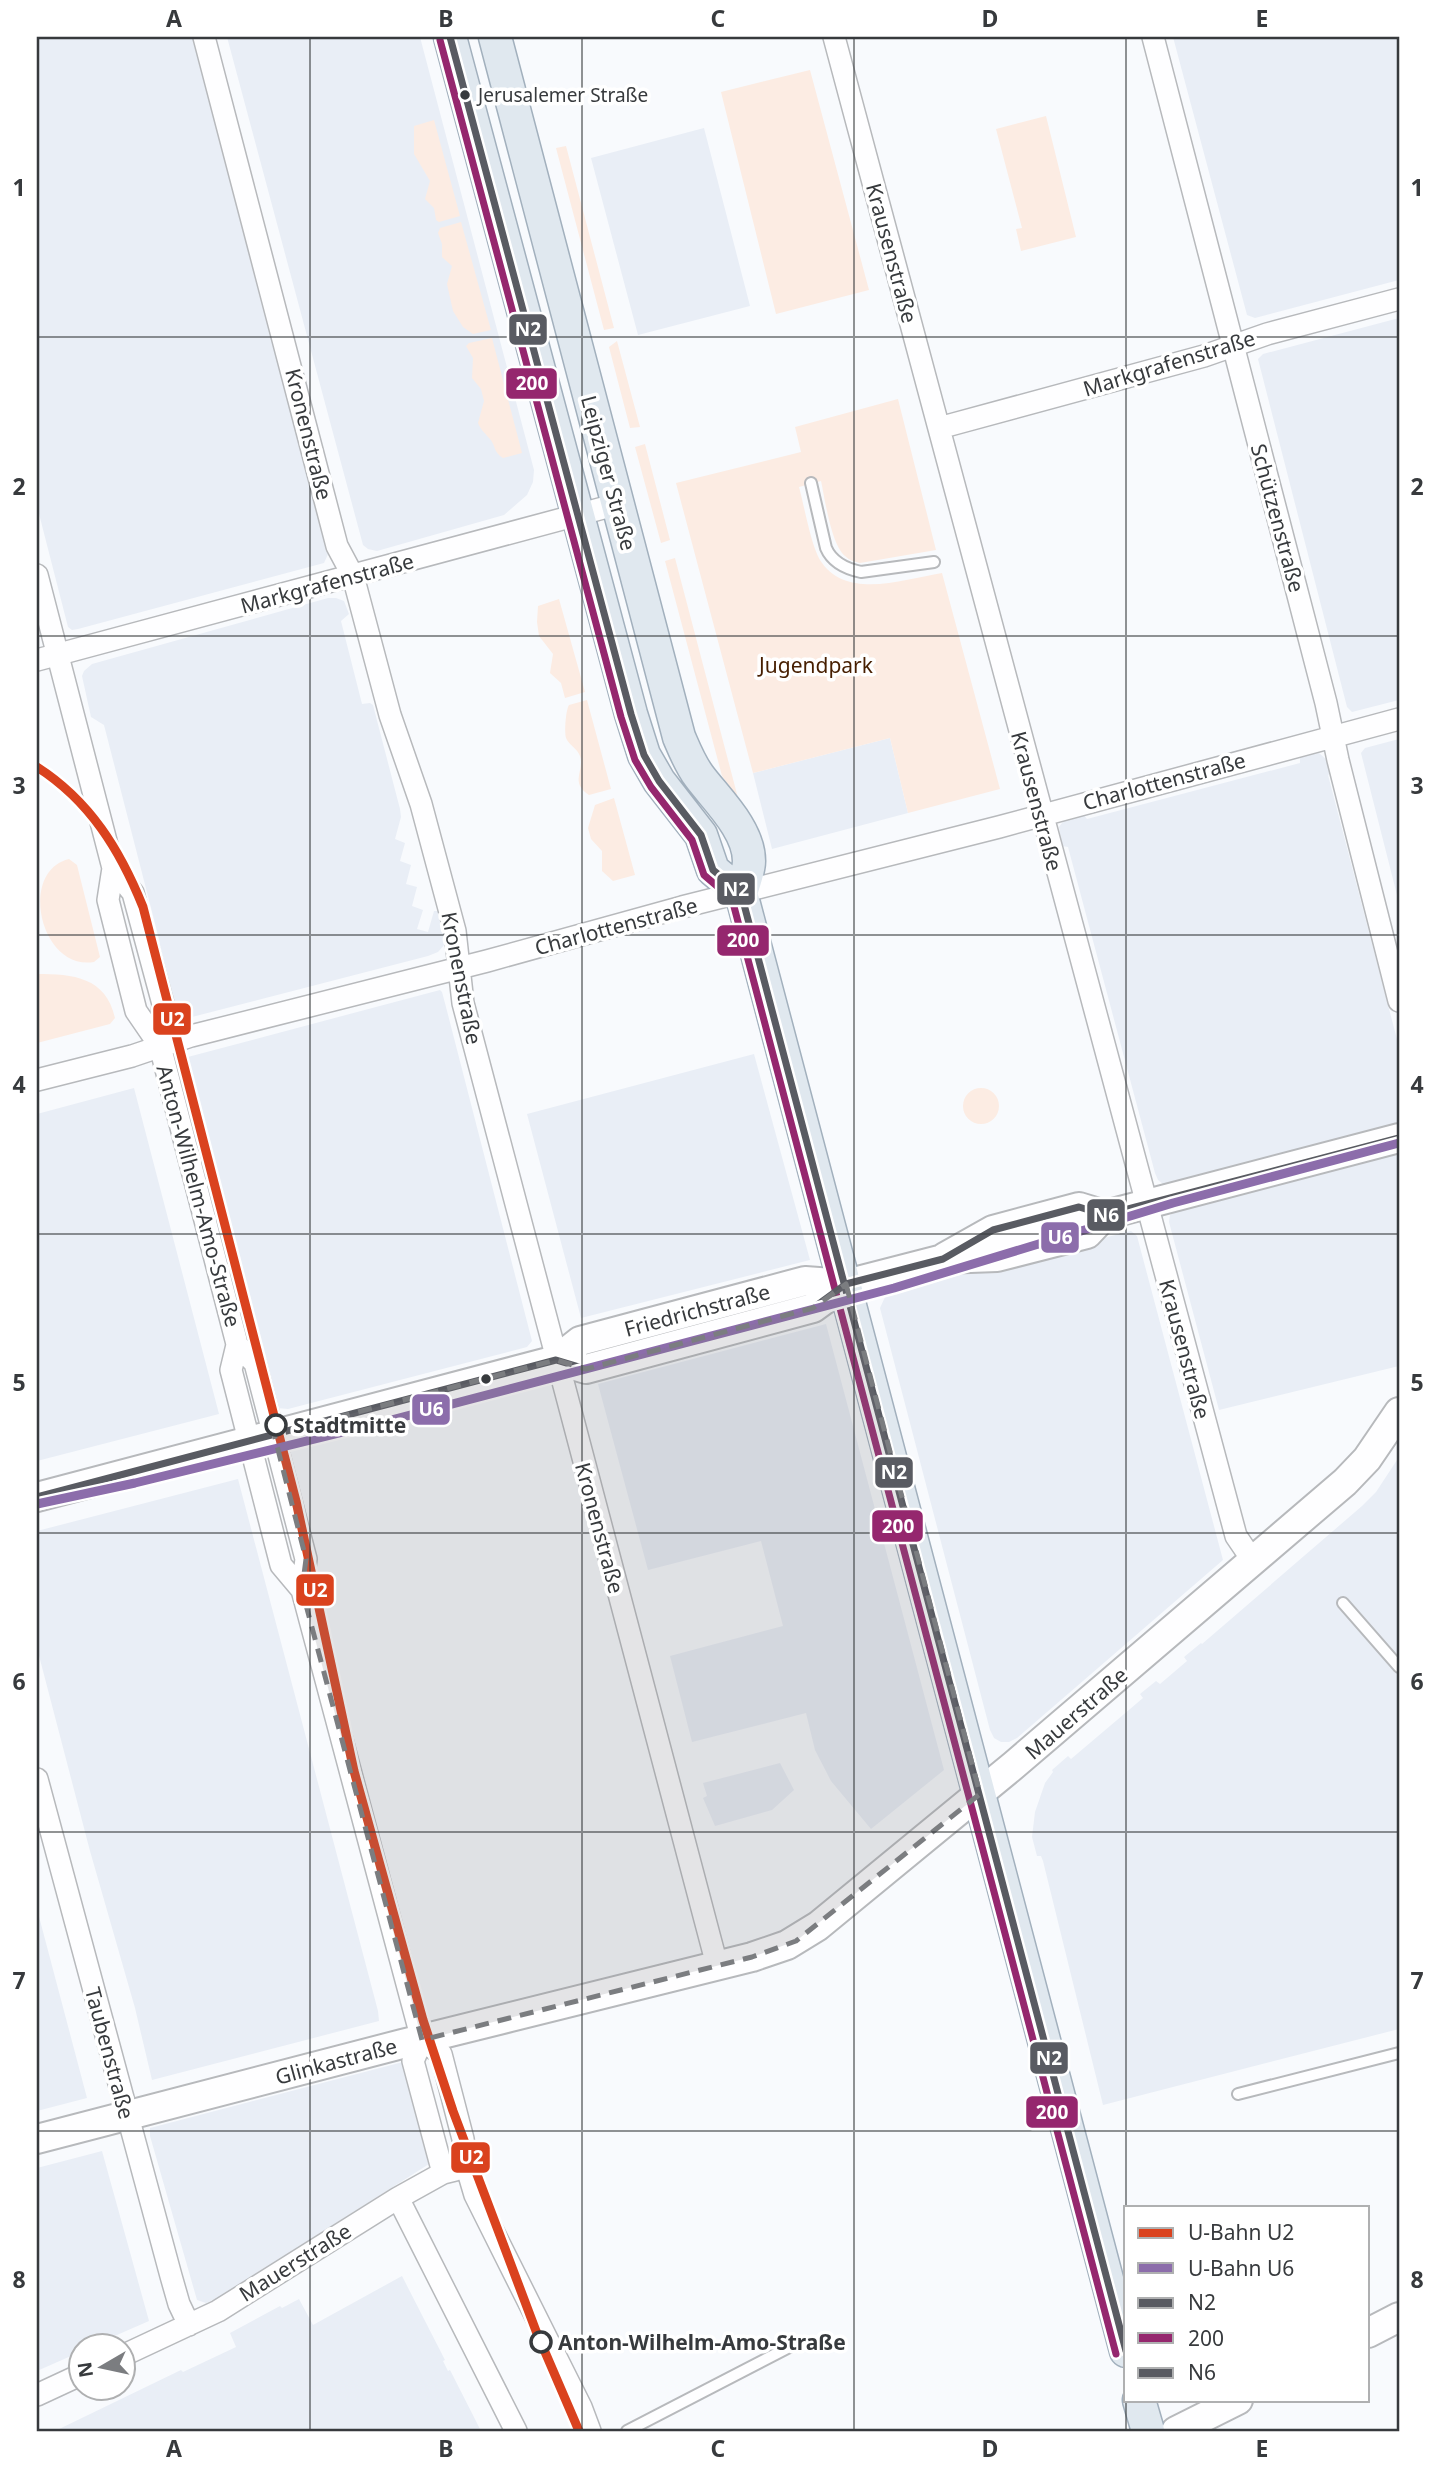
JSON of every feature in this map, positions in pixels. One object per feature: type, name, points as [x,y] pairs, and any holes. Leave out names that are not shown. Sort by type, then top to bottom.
[{"type":"main road","name":"Leipziger Straße","points":[[450,37],[644,755],[659,781],[701,835],[713,870],[741,893]]},
{"type":"main road","name":"Leipziger Straße","points":[[495,37],[679,737],[688,759],[727,809],[744,840],[749,860],[741,893],[1124,2343]]},
{"type":"main road","points":[[1140,2402],[1147,2431]]},
{"type":"street","name":"Kronenstraße","points":[[204,37],[337,546],[354,576],[390,715],[421,804],[455,931],[463,1003],[717,1965]]},
{"type":"street","name":"Krausenstraße","points":[[834,37],[1236,1536],[1253,1561]]},
{"type":"street","name":"Schützenstraße","points":[[1153,37],[1334,736],[1399,1001]]},
{"type":"street","name":"Markgrafenstraße","points":[[939,428],[1399,299]]},
{"type":"street","name":"Markgrafenstraße","points":[[47,657],[618,504]]},
{"type":"street","name":"Anton-Wilhelm-Amo-Straße","points":[[37,575],[47,657],[113,868],[133,893],[163,1004],[160,1046],[237,1345],[231,1370],[261,1438],[281,1565],[302,1590],[422,2039],[441,2054],[475,2195],[585,2415],[590,2431]]},
{"type":"street","name":"Charlottenstraße","points":[[37,1080],[132,1056],[191,1036],[459,968],[1399,719]]},
{"type":"street","name":"Friedrichstraße","points":[[37,1497],[556,1360],[586,1369],[813,1308],[846,1284],[943,1259],[997,1257],[1087,1234],[1105,1215],[1399,1138]]},
{"type":"street","name":"Mauerstraße","points":[[717,1965],[773,1951],[803,1936],[980,1794],[1358,1470],[1399,1412]]},
{"type":"street","name":"Taubenstraße","points":[[37,1779],[179,2304],[189,2325]]},
{"type":"street","name":"Glinkastraße","points":[[37,2139],[717,1965]]},
{"type":"street","name":"Anton-Wilhelm-Amo-Straße","points":[[422,2039],[413,2061],[443,2173]]},
{"type":"street","name":"Mauerstraße","points":[[136,2350],[226,2306],[398,2198],[443,2173],[467,2168]]},
{"type":"street","points":[[398,2198],[516,2431]]},
{"type":"street","points":[[1370,2332],[1399,2317]]},
{"type":"street","points":[[37,2395],[66,2382]]},
{"type":"street","points":[[1176,2431],[1234,2402]]},
{"type":"lane","points":[[811,483],[826,548],[829,554],[850,570],[861,572],[934,562]]},
{"type":"lane","points":[[1343,1603],[1399,1667]]},
{"type":"lane","points":[[1238,2094],[1399,2053]]},
{"type":"lane","points":[[627,2431],[797,2343]]},
{"type":"highlighted area","points":[[846,1284],[980,1794],[796,1941],[752,1957],[422,2040],[302,1590],[306,1559],[274,1434],[556,1360],[586,1369],[813,1308]]},
{"type":"shaded area","points":[[37,37],[192,37],[329,552],[324,563],[78,629],[72,630],[68,627],[37,506]]},
{"type":"shaded area","points":[[227,37],[420,37],[534,470],[533,482],[527,495],[504,515],[377,551],[363,545]]},
{"type":"shaded area","points":[[1173,37],[1399,37],[1399,280],[1255,318],[1247,315]]},
{"type":"shaded area","points":[[704,128],[750,306],[638,335],[591,158]]},
{"type":"shaded area","points":[[1399,318],[1399,700],[1352,712],[1347,707],[1258,359],[1263,354]]},
{"type":"shaded area","points":[[328,598],[344,601],[349,614],[341,621],[362,704],[373,705],[400,809],[401,817],[395,839],[405,843],[400,861],[411,865],[406,884],[417,887],[412,906],[423,910],[417,929],[428,932],[434,911],[440,911],[446,933],[445,944],[438,952],[428,956],[192,1017],[180,1015],[171,1006],[157,949],[160,943],[104,725],[91,717],[82,676],[92,664]]},
{"type":"shaded area","points":[[890,738],[908,813],[772,849],[753,773]]},
{"type":"shaded area","points":[[1399,739],[1399,903],[1361,753],[1365,748]]},
{"type":"shaded area","points":[[1319,753],[1328,761],[1331,773],[1328,775],[1399,1047],[1399,1123],[1163,1184],[1155,1173],[1068,847],[1062,846],[1059,827],[1065,819],[1083,814],[1087,819],[1300,763],[1302,756]]},
{"type":"shaded area","points":[[440,990],[532,1341],[527,1347],[288,1409],[277,1408],[270,1401],[184,1058]]},
{"type":"shaded area","points":[[754,1054],[810,1260],[581,1318],[527,1114]]},
{"type":"shaded area","points":[[134,1088],[219,1414],[37,1461],[37,1114]]},
{"type":"shaded area","points":[[1399,1153],[1399,1366],[1219,1410],[1169,1222],[1170,1215],[1176,1211]]},
{"type":"shaded area","points":[[1131,1231],[1137,1236],[1223,1560],[1017,1738],[1001,1742],[994,1738],[990,1730],[880,1308],[885,1297],[894,1292]]},
{"type":"shaded area","points":[[826,1324],[944,1770],[871,1829],[831,1781],[815,1750],[806,1713],[692,1742],[670,1656],[783,1626],[761,1541],[648,1570],[598,1384]]},
{"type":"shaded area","points":[[1399,1457],[1399,2029],[1103,2105],[1043,1861],[1041,1856],[1037,1856],[1032,1837],[1035,1812],[1045,1783],[1052,1770],[1068,1756],[1071,1759],[1143,1698],[1140,1694],[1156,1681],[1160,1684],[1187,1661],[1184,1657],[1362,1506],[1376,1492]]},
{"type":"shaded area","points":[[238,1479],[379,2021],[152,2080],[37,1648],[37,1531]]},
{"type":"shaded area","points":[[780,1763],[794,1790],[772,1810],[715,1826],[703,1798],[707,1796],[703,1783]]},
{"type":"shaded area","points":[[37,1909],[87,2098],[37,2111]]},
{"type":"shaded area","points":[[403,2062],[429,2164],[218,2298],[206,2303],[197,2300],[150,2136],[150,2128]]},
{"type":"shaded area","points":[[102,2151],[149,2321],[124,2332],[66,2332],[66,2358],[37,2371],[37,2168]]},
{"type":"shaded area","points":[[402,2276],[448,2371],[450,2370],[481,2431],[55,2431],[115,2402],[136,2402],[136,2392],[236,2347],[230,2333],[280,2306],[282,2308],[299,2299],[313,2325]]},
{"type":"green space","points":[[810,70],[869,290],[776,314],[721,92]]},
{"type":"green space","points":[[1046,116],[1076,237],[1021,251],[1016,229],[1022,228],[996,129]]},
{"type":"green space","points":[[434,120],[460,216],[439,222],[436,220],[434,208],[425,199],[430,181],[414,154],[414,126]]},
{"type":"green space","points":[[566,146],[614,328],[604,330],[556,148]]},
{"type":"green space","points":[[461,222],[491,330],[473,334],[463,327],[453,311],[447,284],[452,266],[442,257],[442,244],[438,233],[440,228]]},
{"type":"green space","points":[[492,338],[522,453],[503,458],[478,423],[484,401],[481,389],[472,378],[473,358],[466,346]]},
{"type":"green space","points":[[617,341],[640,427],[630,428],[609,347]]},
{"type":"green space","name":"Jugendpark","points":[[898,399],[936,550],[860,563],[852,561],[845,556],[836,542],[821,481],[799,487],[817,553],[831,573],[860,584],[876,584],[942,573],[1000,789],[908,813],[890,738],[753,773],[676,483],[801,452],[795,427]]},
{"type":"green space","points":[[645,444],[670,540],[661,543],[635,447]]},
{"type":"green space","points":[[675,558],[738,798],[722,776],[665,561]]},
{"type":"green space","points":[[559,599],[585,692],[565,698],[561,683],[550,673],[553,654],[539,636],[537,622],[538,606]]},
{"type":"green space","points":[[587,700],[611,789],[589,795],[579,781],[580,756],[567,740],[565,731],[569,705]]},
{"type":"green space","points":[[614,798],[635,875],[613,881],[602,871],[602,851],[591,839],[588,828],[595,805]]},
{"type":"green space","points":[[69,859],[77,865],[100,957],[94,962],[75,961],[60,951],[49,937],[42,918],[40,899],[44,881],[53,867]]},
{"type":"green space","points":[[37,974],[75,977],[96,986],[111,1004],[115,1018],[110,1024],[37,1043]]},
{"type":"green space","points":[[981,1088],[994,1093],[999,1106],[994,1119],[981,1124],[968,1119],[963,1106],[968,1093]]},
{"type":"metro line","name":"U2","points":[[37,767],[73,795],[101,828],[124,866],[143,907],[296,1501],[354,1771],[423,2020],[453,2111],[536,2331],[579,2431]]},
{"type":"metro line","name":"U6","points":[[37,1504],[376,1424],[894,1288],[1173,1203],[1399,1143]]},
{"type":"transit line","name":"N2","points":[[450,37],[644,755],[659,781],[701,835],[713,870],[741,893],[1124,2343]]},
{"type":"transit line","name":"200","points":[[440,40],[621,717],[635,760],[651,787],[692,840],[704,875],[732,899],[1116,2354]]},
{"type":"transit line","name":"N6","points":[[37,1497],[556,1360],[586,1369],[813,1308],[846,1284],[943,1259],[993,1230],[1079,1207],[1105,1215],[1399,1138]]},
{"type":"place","name":"Jerusalemer Straße","points":[[465,95]]},
{"type":"place","name":"Stadtmitte","points":[[276,1425]]},
{"type":"place","name":"Anton-Wilhelm-Amo-Straße","points":[[541,2342]]}]
